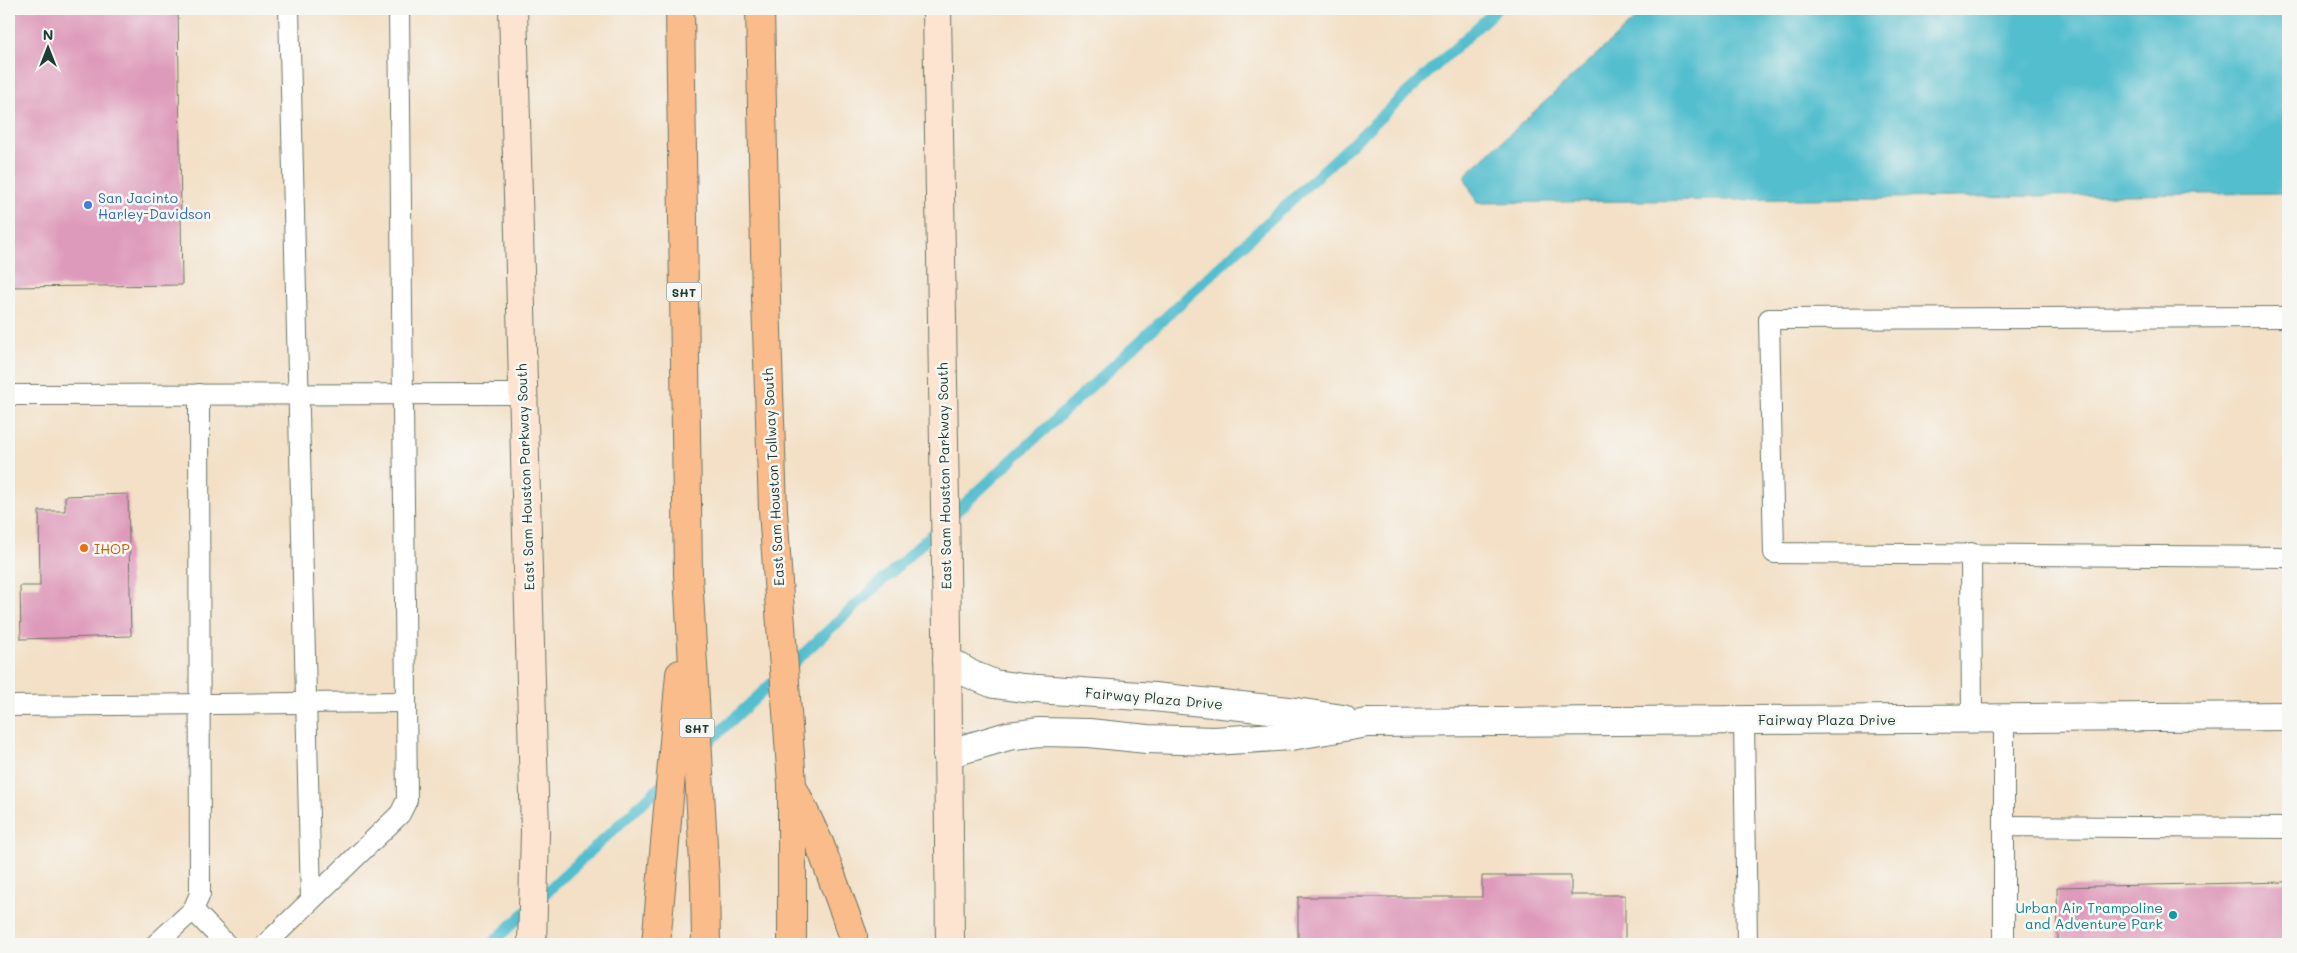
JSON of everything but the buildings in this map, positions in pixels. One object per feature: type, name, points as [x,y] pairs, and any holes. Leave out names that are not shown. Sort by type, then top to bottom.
[{"type":"highway","name":"SHT","points":[[680,9],[688,574],[705,882],[706,944]]},
{"type":"highway","name":"East Sam Houston Tollway South","points":[[760,9],[766,300],[773,510],[792,784],[792,944]]},
{"type":"highway","points":[[657,934],[688,574]]},
{"type":"highway","points":[[792,784],[820,846],[853,935],[853,944]]},
{"type":"main road","name":"East Sam Houston Parkway South","points":[[513,9],[535,832],[532,944]]},
{"type":"main road","name":"East Sam Houston Parkway South","points":[[936,9],[947,630],[950,944]]},
{"type":"street","name":"Fairway Plaza Drive","points":[[947,660],[970,674],[994,684],[1013,687],[1154,697],[1279,710],[1366,723],[2288,716]]},
{"type":"street","name":"Fairway Plaza Drive","points":[[947,754],[1008,736],[1040,732],[1089,733],[1147,739],[1214,740],[1291,736],[1366,723]]},
{"type":"lane","points":[[289,9],[311,899]]},
{"type":"lane","points":[[266,944],[400,814],[407,800],[399,9]]},
{"type":"lane","points":[[2288,317],[1769,319],[1774,553],[1971,553],[2288,557]]},
{"type":"lane","points":[[156,944],[193,910],[200,894],[199,394]]},
{"type":"lane","points":[[9,395],[523,394]]},
{"type":"lane","points":[[1971,553],[1972,719]]},
{"type":"lane","points":[[9,706],[406,702]]},
{"type":"lane","points":[[2004,718],[2004,944]]},
{"type":"lane","points":[[1744,720],[1747,944]]},
{"type":"lane","points":[[2004,826],[2288,828]]},
{"type":"lane","points":[[193,910],[226,944]]},
{"type":"water","points":[[1646,9],[2288,9],[2288,193],[1477,203],[1464,176]]},
{"type":"waterway","points":[[701,749],[1497,9]]},
{"type":"waterway","points":[[491,944],[667,780]]},
{"type":"place","name":"San Jacinto Harley-Davidson","points":[[88,205]]},
{"type":"place","name":"IHOP","points":[[84,548]]},
{"type":"place","name":"Urban Air Trampoline and Adventure Park","points":[[2173,915]]}]
